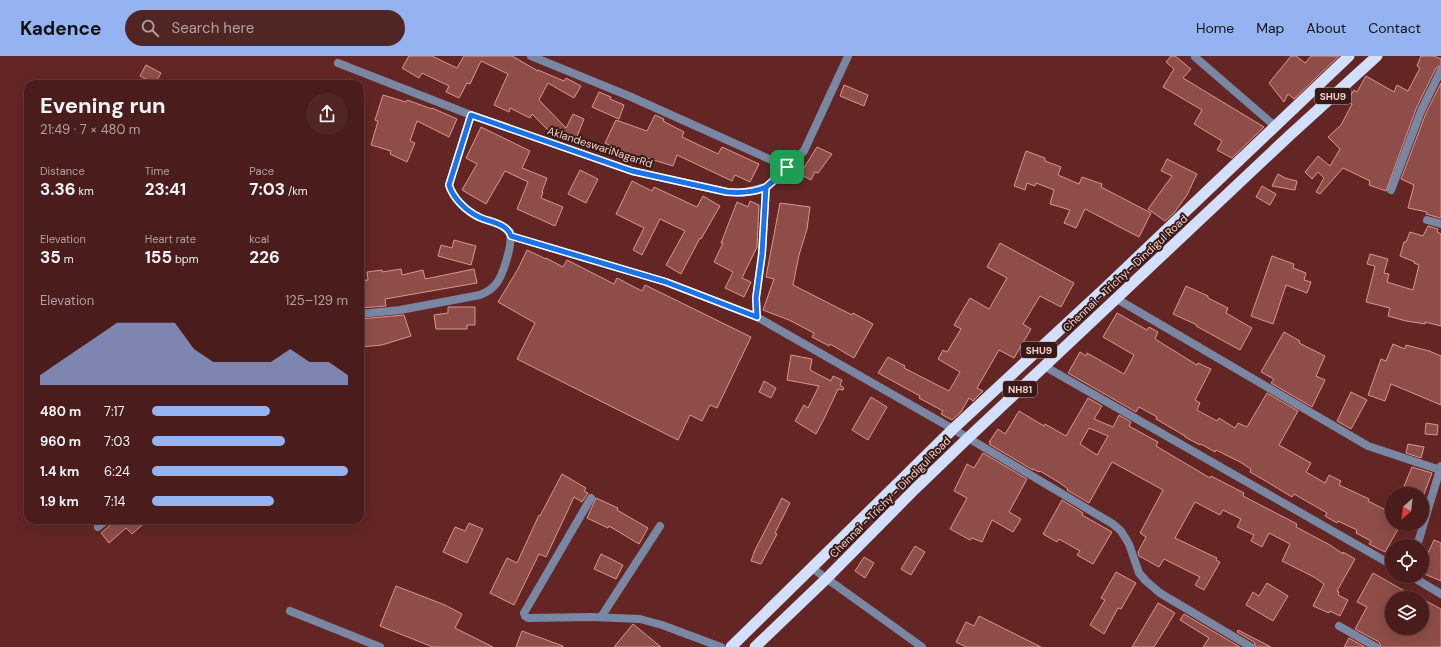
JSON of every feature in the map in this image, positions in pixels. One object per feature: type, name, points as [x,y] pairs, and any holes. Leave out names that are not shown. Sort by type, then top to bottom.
[{"type":"highway","name":"Chennai - Trichy - Dindigul Road","points":[[731,647],[954,429],[1349,56]]},
{"type":"highway","name":"Chennai - Trichy - Dindigul Road","points":[[755,647],[968,438],[1289,136],[1377,56]]},
{"type":"street","points":[[531,56],[629,96],[787,167]]},
{"type":"street","name":"AklandeswariNagarRd","points":[[338,63],[471,115],[632,171],[727,192],[741,193],[766,187],[804,152],[848,56]]},
{"type":"street","points":[[1195,57],[1275,126]]},
{"type":"street","points":[[1391,190],[1421,111],[1441,70]]},
{"type":"street","points":[[364,314],[400,310],[485,293],[494,287],[498,282],[511,247],[510,232],[504,227],[478,217],[472,213],[451,193],[449,185],[471,115]]},
{"type":"street","points":[[774,180],[776,162]]},
{"type":"street","points":[[757,317],[756,298],[762,254],[766,187]]},
{"type":"street","points":[[1427,220],[1441,224]]},
{"type":"street","points":[[511,236],[666,282],[757,317],[954,429],[1113,524],[1121,531],[1129,544],[1139,573],[1146,581],[1160,593],[1251,647]]},
{"type":"street","points":[[1117,299],[1368,446],[1441,468],[1419,539]]},
{"type":"street","points":[[1044,366],[1385,561]]},
{"type":"street","points":[[591,498],[524,614],[528,618],[640,619],[650,621],[721,647]]},
{"type":"street","points":[[98,527],[101,524]]},
{"type":"street","points":[[601,618],[660,526]]},
{"type":"street","points":[[812,568],[922,647]]},
{"type":"street","points":[[1423,583],[1441,594]]},
{"type":"street","points":[[290,611],[380,647]]},
{"type":"street","points":[[1339,626],[1376,647]]},
{"type":"building","points":[[409,56],[432,56],[457,68],[464,56],[512,56],[538,71],[564,81],[566,78],[581,86],[574,98],[548,83],[539,100],[566,128],[573,114],[584,119],[576,139],[554,130],[551,133],[532,114],[530,118],[510,108],[509,112],[494,105],[508,74],[481,61],[470,84],[467,83],[459,98],[446,92],[449,86],[422,73],[419,78],[402,68]]},
{"type":"building","points":[[1171,56],[1175,56],[1191,69],[1183,78],[1264,127],[1232,158],[1217,150],[1222,141],[1194,124],[1202,110],[1163,87],[1174,69],[1166,62]]},
{"type":"building","points":[[1291,56],[1296,56],[1305,63],[1311,56],[1339,56],[1294,99],[1288,94],[1284,102],[1269,83]]},
{"type":"building","points":[[1421,56],[1434,56],[1441,59],[1441,65],[1436,68],[1416,109],[1386,191],[1369,185],[1370,181],[1343,168],[1320,194],[1316,192],[1324,178],[1318,172],[1312,179],[1305,172],[1318,156],[1330,166],[1340,149],[1328,137],[1341,125],[1352,104],[1347,101],[1354,90],[1357,92],[1366,76],[1394,92],[1397,85],[1408,91],[1420,68],[1417,66]]},
{"type":"building","points":[[146,65],[161,73],[157,80],[148,80],[140,76]]},
{"type":"building","points":[[1441,83],[1440,218],[1426,214],[1427,212],[1408,208],[1414,185],[1401,179],[1426,113]]},
{"type":"building","points":[[844,85],[868,95],[864,106],[840,96]]},
{"type":"building","points":[[599,92],[624,105],[619,119],[592,107]]},
{"type":"building","points":[[383,95],[406,102],[407,100],[432,108],[457,119],[449,137],[417,121],[410,141],[415,143],[407,162],[390,154],[391,151],[371,145],[378,121],[375,120]]},
{"type":"building","points":[[655,115],[684,132],[682,137],[718,154],[722,147],[759,164],[750,182],[735,175],[732,181],[677,155],[673,166],[647,158],[646,163],[625,156],[626,153],[605,143],[616,120],[647,131]]},
{"type":"building","points":[[481,127],[530,151],[522,168],[547,178],[541,198],[563,207],[555,226],[517,209],[528,182],[505,171],[486,204],[462,190],[477,164],[466,158]]},
{"type":"building","points":[[817,147],[832,154],[818,173],[815,172],[811,180],[800,174]]},
{"type":"building","points":[[1026,151],[1045,158],[1045,161],[1061,167],[1058,175],[1079,184],[1082,177],[1102,184],[1101,187],[1151,213],[1139,237],[1085,209],[1076,228],[1064,223],[1070,210],[1050,204],[1054,190],[1036,183],[1035,186],[1027,183],[1025,190],[1014,186]]},
{"type":"building","points":[[1167,159],[1197,174],[1187,195],[1174,213],[1165,221],[1148,209],[1172,176],[1161,171]]},
{"type":"building","points":[[580,170],[598,179],[586,203],[568,194]]},
{"type":"building","points":[[1278,174],[1285,178],[1297,181],[1295,190],[1272,186]]},
{"type":"building","points":[[632,181],[652,191],[654,187],[697,207],[703,196],[720,206],[701,239],[700,238],[681,274],[666,265],[685,231],[660,219],[642,255],[633,250],[644,228],[616,214]]},
{"type":"building","points":[[1262,186],[1276,194],[1270,205],[1256,197]]},
{"type":"building","points":[[750,201],[759,205],[757,247],[742,278],[751,282],[744,297],[725,288],[733,272],[714,262],[723,243],[721,243],[737,202],[748,207]]},
{"type":"building","points":[[780,203],[810,207],[807,229],[799,255],[793,285],[873,324],[854,358],[830,344],[829,346],[812,337],[814,333],[789,320],[763,310],[774,279],[766,277]]},
{"type":"building","points":[[1428,226],[1438,229],[1437,232],[1441,234],[1441,326],[1425,322],[1425,324],[1406,321],[1388,316],[1390,308],[1366,302],[1375,266],[1367,264],[1370,254],[1388,259],[1384,273],[1389,274],[1387,282],[1413,290],[1419,265],[1400,256],[1404,242],[1406,242],[1410,232],[1423,236]]},
{"type":"building","points":[[454,240],[476,246],[471,265],[438,256],[441,245],[452,248]]},
{"type":"building","points":[[1000,243],[1074,283],[1061,307],[1040,296],[1023,324],[1031,329],[1014,358],[999,350],[977,388],[983,391],[973,401],[969,398],[961,412],[952,420],[941,414],[943,411],[919,398],[920,396],[878,373],[888,357],[905,366],[904,368],[949,391],[960,372],[938,359],[943,350],[947,352],[961,329],[954,325],[970,298],[989,309],[1007,278],[987,267]]},
{"type":"building","points":[[527,250],[563,267],[567,260],[614,284],[617,278],[642,291],[645,285],[751,337],[717,408],[710,405],[702,421],[690,415],[678,440],[517,359],[535,323],[498,302],[518,269]]},
{"type":"building","points":[[1272,256],[1294,264],[1293,268],[1306,273],[1304,280],[1311,282],[1307,293],[1286,285],[1273,324],[1251,316]]},
{"type":"building","points":[[401,269],[402,275],[423,270],[425,279],[474,269],[477,283],[385,299],[386,306],[364,308],[364,280],[368,280],[367,272],[382,270],[382,272]]},
{"type":"building","points":[[1186,286],[1208,296],[1208,298],[1228,308],[1226,313],[1252,328],[1240,350],[1196,326],[1197,325],[1173,314]]},
{"type":"building","points":[[448,307],[475,307],[475,325],[467,325],[467,329],[436,329],[434,315],[448,313]]},
{"type":"building","points":[[1117,313],[1147,330],[1149,327],[1158,332],[1155,339],[1197,365],[1198,363],[1211,369],[1195,400],[1200,403],[1197,410],[1217,421],[1219,418],[1235,428],[1238,423],[1247,427],[1267,393],[1298,411],[1279,445],[1311,463],[1306,472],[1325,483],[1329,475],[1341,481],[1339,485],[1369,499],[1368,501],[1385,510],[1385,531],[1397,531],[1392,539],[1385,539],[1385,552],[1369,544],[1371,541],[1356,533],[1357,530],[1338,521],[1337,523],[1325,516],[1327,513],[1294,494],[1292,497],[1250,472],[1251,469],[1240,462],[1216,450],[1215,452],[1185,437],[1156,419],[1157,417],[1139,407],[1136,412],[1068,373],[1080,352],[1086,356],[1087,353],[1124,374],[1134,355],[1103,337]]},
{"type":"building","points":[[404,315],[411,336],[382,345],[364,347],[364,319]]},
{"type":"building","points":[[1284,332],[1300,341],[1299,343],[1325,356],[1316,376],[1325,380],[1312,407],[1271,383],[1274,379],[1261,372]]},
{"type":"building","points":[[1393,344],[1405,349],[1406,345],[1441,356],[1441,405],[1391,384],[1385,401],[1368,395],[1381,359],[1386,361]]},
{"type":"building","points":[[791,355],[812,359],[810,370],[831,381],[833,376],[842,380],[840,385],[844,388],[843,390],[838,389],[816,434],[795,421],[804,405],[808,408],[819,386],[787,380]]},
{"type":"building","points":[[764,381],[776,388],[771,398],[759,392]]},
{"type":"building","points":[[1351,392],[1367,400],[1351,429],[1337,421]]},
{"type":"building","points":[[871,397],[887,407],[868,440],[852,430]]},
{"type":"building","points":[[1088,398],[1102,406],[1094,419],[1113,427],[1119,415],[1131,422],[1129,426],[1158,442],[1156,446],[1210,478],[1211,476],[1244,493],[1243,496],[1297,524],[1296,527],[1330,545],[1343,554],[1343,552],[1355,559],[1337,591],[1339,592],[1338,595],[1348,600],[1340,616],[1330,611],[1329,613],[1313,606],[1324,584],[1314,577],[1282,561],[1290,544],[1269,533],[1262,547],[1251,541],[1254,535],[1237,527],[1241,519],[1223,510],[1220,515],[1195,502],[1175,538],[1217,558],[1216,560],[1220,562],[1204,590],[1195,585],[1200,577],[1164,559],[1159,567],[1139,556],[1138,552],[1146,537],[1140,533],[1163,490],[1112,462],[1089,503],[1040,471],[1033,470],[989,444],[998,429],[1005,434],[1019,411],[1044,426],[1045,424],[1066,436]],"holes":[[[1089,428],[1108,436],[1097,455],[1080,444]]]},
{"type":"building","points":[[1426,423],[1438,425],[1437,435],[1425,434]]},
{"type":"building","points":[[1408,444],[1424,447],[1421,458],[1406,453]]},
{"type":"building","points":[[983,453],[1027,479],[1009,512],[1021,519],[1013,532],[992,520],[982,542],[972,538],[970,540],[950,529],[967,498],[954,491],[967,464],[974,468]]},
{"type":"building","points":[[1412,467],[1432,473],[1427,487],[1404,486]]},
{"type":"building","points":[[562,474],[586,488],[584,491],[588,493],[582,502],[574,497],[546,557],[539,554],[514,605],[490,593],[507,558],[517,563],[539,515],[540,516]]},
{"type":"building","points":[[596,498],[618,508],[617,510],[648,528],[639,544],[609,526],[608,528],[587,518]]},
{"type":"building","points":[[782,498],[790,503],[775,533],[777,534],[761,564],[751,561],[755,550]]},
{"type":"building","points":[[1062,500],[1083,513],[1082,515],[1112,532],[1093,564],[1077,555],[1080,551],[1059,539],[1057,542],[1043,534]]},
{"type":"building","points":[[469,523],[483,529],[467,563],[443,552],[455,527],[465,531]]},
{"type":"building","points":[[111,524],[143,524],[132,534],[126,528],[109,543],[101,533]]},
{"type":"building","points":[[1434,540],[1441,543],[1441,581],[1429,576],[1429,551]]},
{"type":"building","points":[[915,546],[925,552],[911,575],[901,569]]},
{"type":"building","points":[[601,554],[623,565],[616,579],[594,569]]},
{"type":"building","points":[[864,557],[874,563],[865,578],[855,571]]},
{"type":"building","points":[[1116,572],[1136,583],[1121,609],[1118,608],[1104,634],[1090,625],[1105,600],[1101,598]]},
{"type":"building","points":[[1373,573],[1385,580],[1385,583],[1391,583],[1405,591],[1385,591],[1385,635],[1429,635],[1429,603],[1441,609],[1441,647],[1381,647],[1379,642],[1355,629],[1367,607],[1357,602]]},
{"type":"building","points":[[1267,583],[1288,596],[1273,621],[1246,605],[1253,592],[1259,596]]},
{"type":"building","points":[[396,586],[445,605],[462,614],[455,628],[493,647],[433,647],[380,626]]},
{"type":"building","points":[[1158,603],[1175,613],[1154,647],[1132,647]]},
{"type":"building","points":[[1184,614],[1240,647],[1203,647],[1209,638],[1180,620]]},
{"type":"building","points":[[979,616],[1041,647],[966,647],[956,642],[966,622],[974,626]]},
{"type":"building","points":[[633,624],[661,647],[614,647]]},
{"type":"building","points":[[1238,630],[1271,647],[1256,647],[1254,642],[1237,632]]},
{"type":"building","points":[[522,631],[563,646],[563,647],[516,647]]},
{"type":"building","points":[[1349,638],[1365,647],[1344,647]]},
{"type":"route","points":[[787,167],[774,180],[766,187],[741,193],[727,192],[632,171],[471,115],[449,185],[451,193],[466,208],[478,217],[504,227],[510,232],[511,236],[666,282],[757,317],[756,298],[762,254],[766,187],[774,180],[776,162],[787,167]]}]
